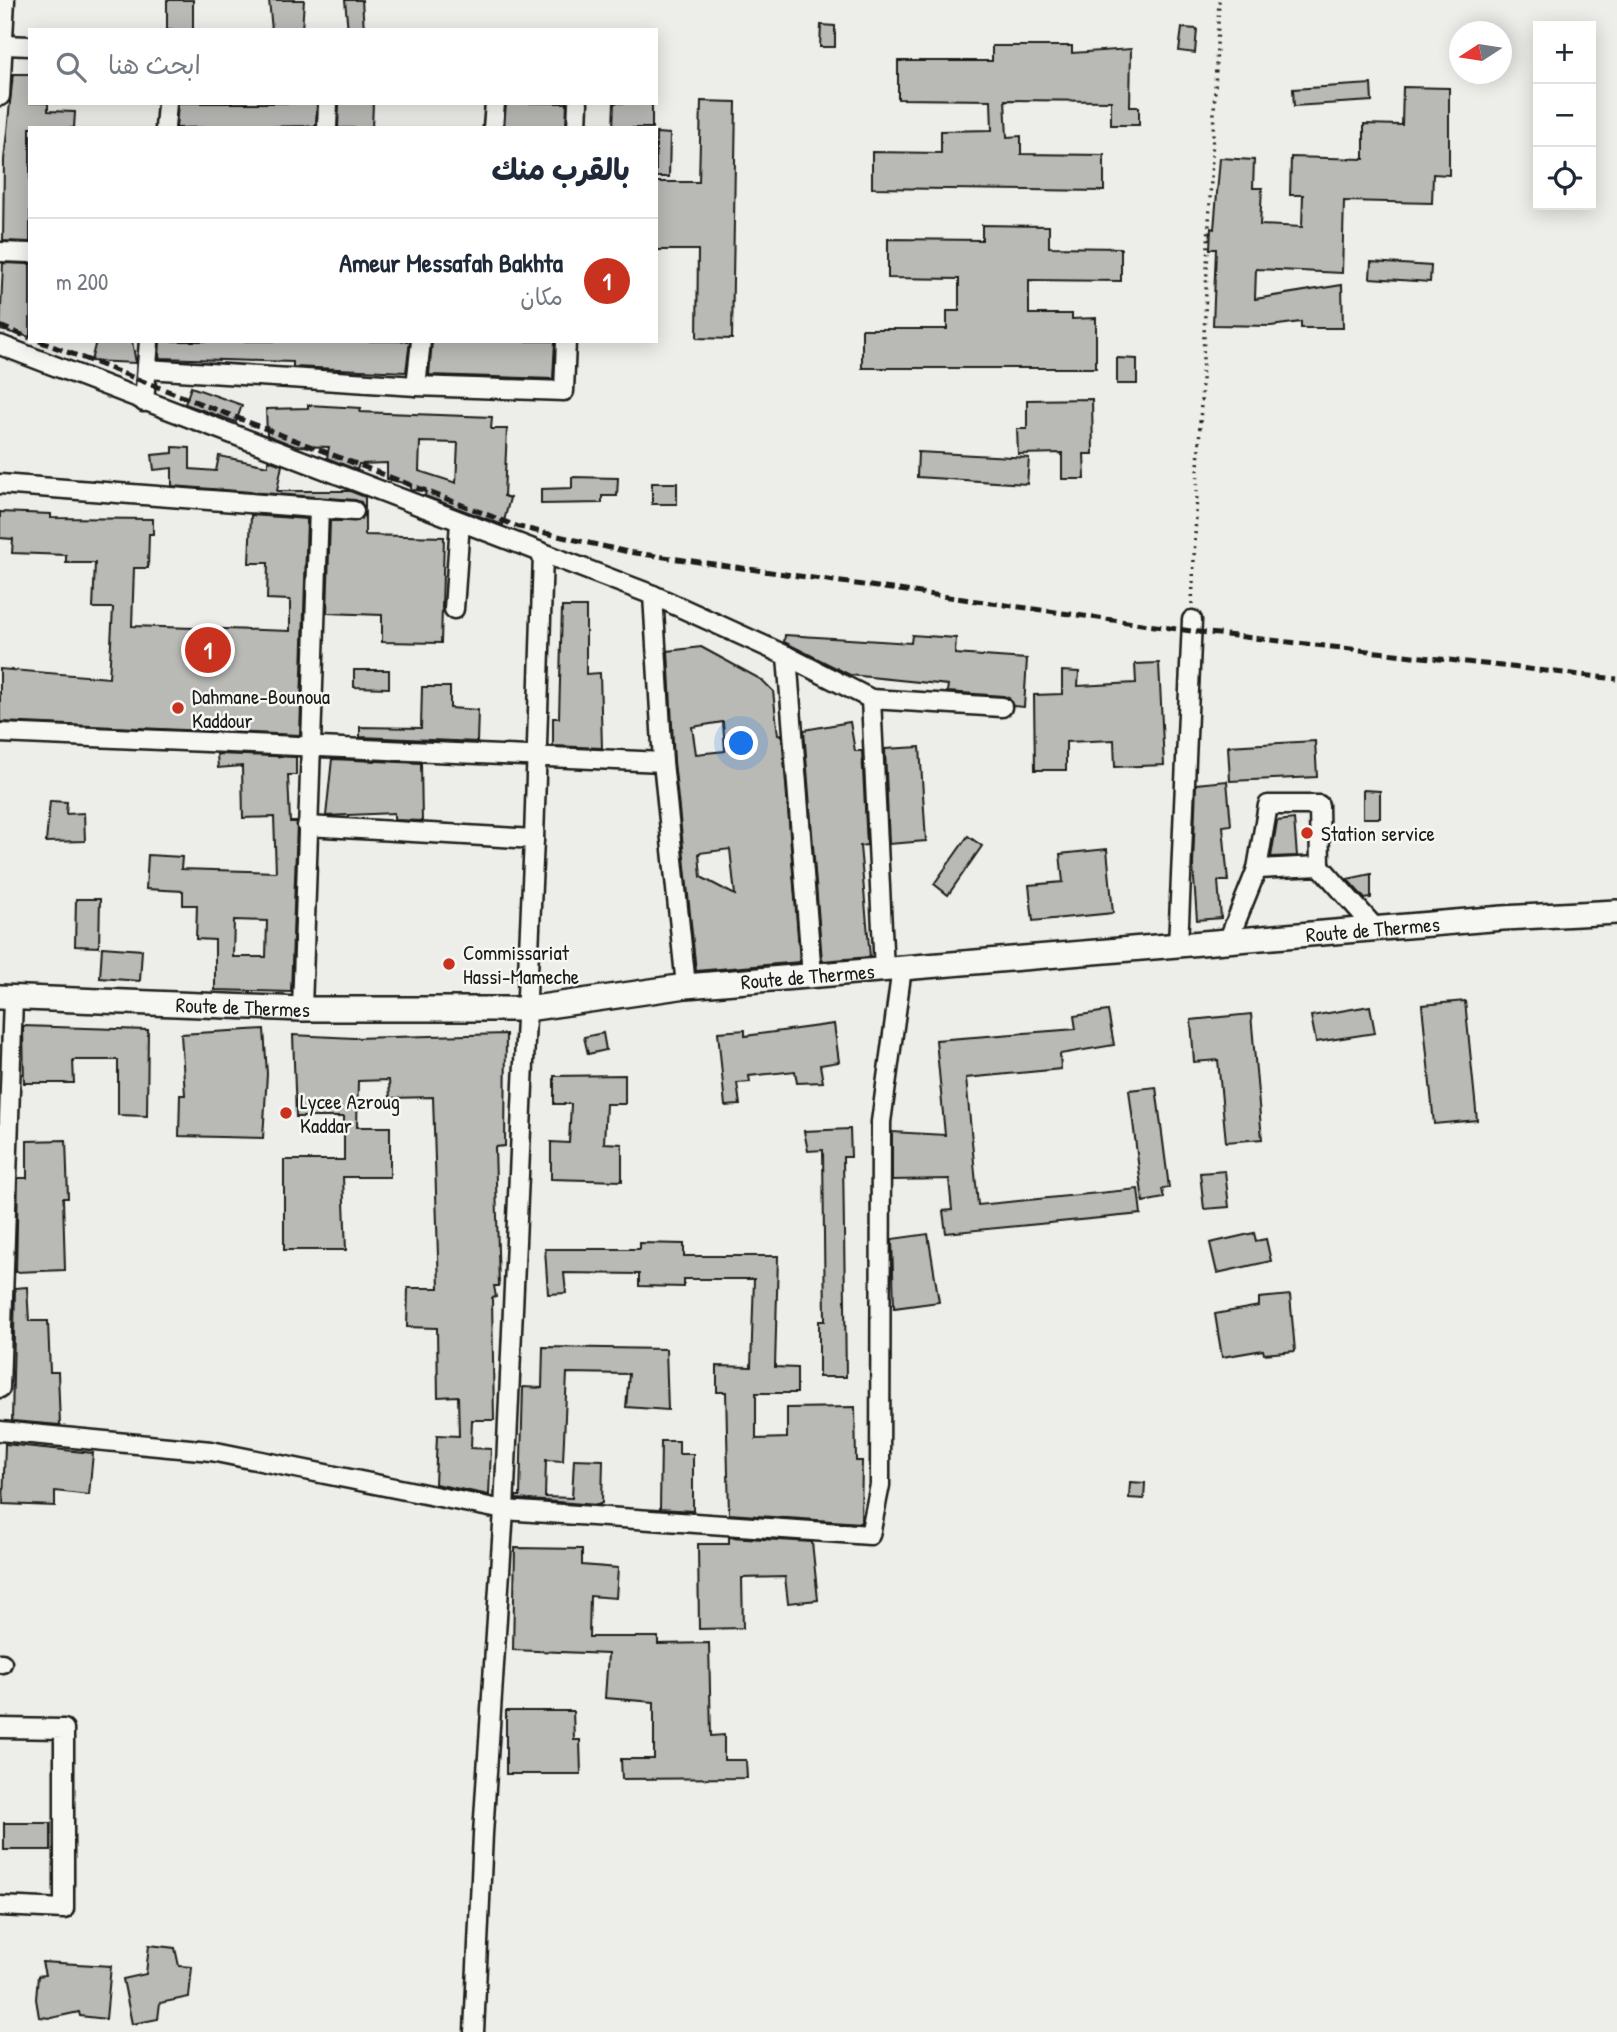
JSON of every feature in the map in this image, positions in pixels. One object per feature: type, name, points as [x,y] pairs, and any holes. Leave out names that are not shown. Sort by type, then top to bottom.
[{"type":"main road","name":"Route de Thermes","points":[[6,998],[302,1009],[527,1009],[686,986],[1376,929],[1617,912]]},
{"type":"street","points":[[0,96],[5,0]]},
{"type":"street","points":[[4,45],[28,46]]},
{"type":"street","points":[[165,126],[167,105]]},
{"type":"street","points":[[327,126],[328,105]]},
{"type":"street","points":[[493,126],[495,105]]},
{"type":"street","points":[[576,126],[578,105]]},
{"type":"street","points":[[0,252],[28,253]]},
{"type":"street","points":[[144,402],[149,343]]},
{"type":"street","points":[[416,386],[421,343]]},
{"type":"street","points":[[146,369],[416,386],[564,391],[566,343]]},
{"type":"street","points":[[0,345],[653,595],[787,656],[871,699],[1002,707]]},
{"type":"street","points":[[0,484],[354,511]]},
{"type":"street","points":[[302,1009],[319,509]]},
{"type":"street","points":[[454,609],[460,522]]},
{"type":"street","points":[[474,2032],[483,1834],[504,1510],[534,839],[543,554]]},
{"type":"street","points":[[653,595],[663,762],[686,986]]},
{"type":"street","points":[[1178,946],[1192,620]]},
{"type":"street","points":[[787,656],[812,976]]},
{"type":"street","points":[[0,1431],[211,1451],[504,1510],[870,1535],[880,1485],[881,1122],[893,969],[871,699]]},
{"type":"street","points":[[0,733],[663,762]]},
{"type":"street","points":[[1228,942],[1257,869],[1268,805],[1319,805],[1320,866],[1376,929]]},
{"type":"street","points":[[307,826],[534,839]]},
{"type":"street","points":[[1257,869],[1320,866]]},
{"type":"street","points":[[0,1388],[6,998]]},
{"type":"street","points":[[0,1728],[64,1728],[64,1909],[0,1906]]},
{"type":"path","points":[[1192,620],[1219,0]]},
{"type":"building","points":[[167,0],[193,0],[193,28],[167,28]]},
{"type":"building","points":[[269,0],[304,0],[302,28],[272,28]]},
{"type":"building","points":[[345,0],[362,0],[364,28],[348,28]]},
{"type":"building","points":[[821,25],[835,26],[835,47],[820,47]]},
{"type":"building","points":[[1182,28],[1197,29],[1195,53],[1179,51]]},
{"type":"building","points":[[992,46],[1072,46],[1072,53],[1131,49],[1130,107],[1139,107],[1139,125],[1111,125],[1111,101],[1005,100],[1007,137],[1021,136],[1021,154],[1104,155],[1104,191],[872,188],[872,152],[941,153],[941,131],[992,130],[991,100],[898,99],[898,61],[992,61]]},
{"type":"building","points":[[13,74],[28,74],[28,105],[48,105],[48,111],[75,112],[74,126],[28,126],[28,242],[3,241],[4,160]]},
{"type":"building","points":[[1371,84],[1372,101],[1294,106],[1293,89]]},
{"type":"building","points":[[1403,87],[1449,88],[1449,175],[1433,174],[1432,203],[1344,201],[1342,273],[1256,269],[1255,299],[1342,285],[1343,328],[1301,328],[1301,322],[1271,326],[1213,325],[1216,249],[1210,249],[1220,158],[1254,160],[1253,188],[1262,188],[1260,225],[1302,227],[1303,195],[1290,195],[1291,157],[1364,159],[1364,124],[1402,125]]},
{"type":"building","points":[[701,101],[736,102],[732,339],[697,338],[698,250],[658,250],[658,182],[699,182]]},
{"type":"building","points":[[178,105],[317,105],[316,126],[176,126]]},
{"type":"building","points":[[339,105],[373,105],[372,126],[338,126]]},
{"type":"building","points":[[506,105],[567,105],[566,126],[504,126]]},
{"type":"building","points":[[614,105],[652,105],[652,126],[613,126]]},
{"type":"building","points":[[658,133],[670,134],[669,177],[658,177]]},
{"type":"building","points":[[982,225],[1049,226],[1049,247],[1121,248],[1121,281],[1029,280],[1029,314],[1072,314],[1072,319],[1096,318],[1096,368],[862,368],[862,329],[947,329],[947,311],[959,311],[959,279],[888,278],[888,239],[982,240]]},
{"type":"building","points":[[1371,262],[1431,266],[1430,282],[1370,278]]},
{"type":"building","points":[[3,263],[28,264],[28,337],[0,330]]},
{"type":"building","points":[[96,343],[132,343],[136,363],[91,361]]},
{"type":"building","points":[[160,343],[410,343],[406,372],[293,367],[293,362],[159,358]]},
{"type":"building","points":[[432,343],[555,343],[553,379],[429,375]]},
{"type":"building","points":[[1117,358],[1137,359],[1137,384],[1117,384]]},
{"type":"building","points":[[191,387],[242,405],[236,422],[185,404]]},
{"type":"building","points":[[1092,399],[1093,454],[1084,454],[1085,479],[1062,479],[1062,453],[1018,454],[1017,429],[1027,429],[1027,400]]},
{"type":"building","points":[[308,405],[361,408],[360,412],[492,417],[491,429],[507,429],[504,496],[510,498],[503,525],[425,496],[426,491],[411,490],[411,485],[387,479],[387,463],[359,464],[357,470],[327,458],[329,447],[295,446],[267,435],[266,409],[308,408]],"holes":[[[420,442],[458,443],[456,483],[419,471]]]},
{"type":"building","points":[[173,447],[190,448],[190,469],[216,471],[219,456],[268,466],[268,460],[282,465],[277,491],[350,491],[365,497],[365,510],[361,502],[355,500],[172,486],[172,468],[154,470],[152,455],[173,453]]},
{"type":"building","points":[[918,452],[1029,458],[1027,484],[917,477]]},
{"type":"building","points":[[572,477],[618,478],[617,496],[602,496],[602,503],[541,504],[541,489],[572,488]]},
{"type":"building","points":[[652,483],[677,483],[677,504],[652,504]]},
{"type":"building","points":[[0,512],[51,514],[51,518],[153,519],[153,534],[149,534],[148,568],[134,568],[132,626],[290,631],[290,600],[267,599],[268,563],[249,563],[251,515],[307,519],[300,735],[0,722],[0,669],[109,678],[113,608],[93,608],[95,563],[66,563],[66,555],[12,553],[13,539],[0,538]]},
{"type":"building","points":[[365,513],[365,535],[444,537],[441,643],[382,642],[382,615],[327,613],[330,521],[358,521]]},
{"type":"building","points":[[562,607],[586,607],[586,674],[600,673],[602,748],[553,746],[553,718],[559,718]]},
{"type":"building","points":[[785,635],[911,643],[912,635],[956,638],[955,654],[1027,659],[1024,707],[1013,706],[1009,698],[1003,696],[947,692],[948,685],[850,675],[784,642]]},
{"type":"building","points":[[701,647],[762,680],[773,691],[778,735],[782,734],[800,962],[696,971],[674,761],[668,651]],"holes":[[[723,722],[725,751],[696,754],[692,727]],[[730,849],[735,895],[701,877],[699,853]]]},
{"type":"building","points":[[1159,663],[1164,765],[1115,767],[1114,740],[1066,742],[1066,770],[1035,770],[1034,695],[1062,694],[1062,671],[1079,672],[1078,686],[1136,683],[1135,664]]},
{"type":"building","points":[[354,670],[389,670],[389,688],[354,687]]},
{"type":"building","points":[[422,687],[450,687],[450,708],[478,710],[477,742],[360,737],[360,727],[421,728]]},
{"type":"building","points":[[850,722],[855,751],[862,751],[867,845],[860,846],[870,957],[822,961],[804,730]]},
{"type":"building","points":[[1315,741],[1317,777],[1230,781],[1228,746]]},
{"type":"building","points":[[920,747],[926,841],[889,844],[885,749]]},
{"type":"building","points":[[217,754],[296,757],[296,775],[288,775],[290,822],[297,822],[291,992],[215,990],[215,940],[196,939],[197,905],[183,905],[183,891],[146,889],[148,855],[182,857],[181,869],[276,872],[274,817],[243,818],[242,766],[218,768]],"holes":[[[234,920],[267,921],[266,957],[233,957]]]},
{"type":"building","points":[[332,759],[421,763],[422,821],[394,820],[394,813],[326,816]]},
{"type":"building","points":[[1227,781],[1231,825],[1223,826],[1228,881],[1218,881],[1221,918],[1197,920],[1193,865],[1196,784]]},
{"type":"building","points":[[1363,790],[1380,791],[1380,818],[1363,818]]},
{"type":"building","points":[[50,801],[67,802],[66,814],[84,813],[85,841],[46,842]]},
{"type":"building","points":[[1294,819],[1297,856],[1271,857],[1277,821]]},
{"type":"building","points":[[968,836],[982,846],[948,895],[934,884]]},
{"type":"building","points":[[1107,849],[1113,913],[1033,921],[1029,885],[1063,882],[1060,854]]},
{"type":"building","points":[[1371,874],[1371,898],[1365,899],[1347,879]]},
{"type":"building","points":[[76,899],[100,899],[99,947],[75,946]]},
{"type":"building","points":[[102,947],[142,950],[140,981],[100,978]]},
{"type":"building","points":[[1465,1001],[1477,1120],[1434,1124],[1422,1005]]},
{"type":"building","points":[[1370,1006],[1375,1033],[1316,1042],[1311,1016]]},
{"type":"building","points":[[1108,1011],[1114,1045],[1060,1054],[1061,1069],[966,1078],[978,1205],[1138,1189],[1141,1214],[946,1233],[943,1211],[952,1210],[949,1179],[892,1180],[892,1132],[945,1135],[936,1040],[1076,1029],[1074,1016]]},
{"type":"building","points":[[1251,1014],[1262,1139],[1226,1142],[1218,1060],[1194,1062],[1191,1020]]},
{"type":"building","points":[[834,1024],[839,1062],[820,1065],[823,1082],[797,1083],[795,1071],[749,1076],[750,1082],[737,1083],[740,1105],[725,1106],[718,1032],[745,1030],[745,1036]]},
{"type":"building","points":[[23,1026],[148,1030],[147,1116],[118,1115],[118,1060],[73,1060],[74,1083],[24,1083]]},
{"type":"building","points":[[264,1029],[267,1074],[263,1138],[179,1136],[180,1095],[185,1095],[181,1034]]},
{"type":"building","points":[[603,1033],[606,1050],[588,1054],[584,1037]]},
{"type":"building","points":[[506,1034],[505,1146],[495,1147],[499,1286],[494,1286],[496,1297],[492,1298],[494,1420],[472,1420],[471,1448],[491,1449],[489,1495],[435,1484],[437,1435],[459,1436],[458,1396],[438,1397],[437,1328],[407,1327],[408,1288],[439,1288],[433,1097],[390,1098],[389,1080],[358,1081],[357,1127],[390,1127],[390,1177],[343,1177],[346,1250],[284,1250],[284,1160],[344,1160],[344,1117],[296,1117],[293,1035],[354,1038]]},
{"type":"building","points":[[625,1075],[625,1104],[606,1104],[604,1143],[622,1144],[622,1181],[551,1179],[551,1142],[569,1143],[571,1104],[554,1104],[554,1076]]},
{"type":"building","points":[[1156,1087],[1169,1188],[1162,1189],[1164,1198],[1143,1202],[1129,1090]]},
{"type":"building","points":[[850,1129],[851,1157],[843,1157],[846,1377],[819,1377],[819,1321],[825,1321],[823,1150],[808,1151],[804,1131]]},
{"type":"building","points":[[66,1140],[68,1198],[63,1198],[65,1270],[16,1272],[18,1178],[27,1178],[27,1141]]},
{"type":"building","points":[[1225,1171],[1229,1207],[1204,1209],[1200,1173]]},
{"type":"building","points":[[1254,1233],[1256,1241],[1266,1239],[1271,1261],[1217,1273],[1210,1243]]},
{"type":"building","points":[[928,1234],[939,1302],[894,1308],[892,1239]]},
{"type":"building","points":[[640,1243],[684,1244],[684,1256],[778,1256],[775,1367],[797,1368],[797,1393],[756,1393],[756,1439],[787,1438],[787,1408],[855,1407],[856,1461],[862,1461],[861,1523],[729,1514],[726,1392],[717,1392],[717,1366],[751,1367],[754,1279],[684,1279],[684,1287],[639,1286],[639,1274],[564,1273],[566,1293],[548,1294],[545,1249],[640,1249]]},
{"type":"building","points":[[27,1287],[29,1321],[48,1321],[50,1372],[58,1372],[60,1425],[12,1421],[15,1288]]},
{"type":"building","points":[[1290,1295],[1295,1351],[1264,1354],[1263,1350],[1222,1357],[1215,1314],[1259,1306],[1259,1298]]},
{"type":"building","points":[[543,1347],[666,1349],[668,1410],[626,1407],[629,1374],[567,1373],[563,1461],[546,1460],[545,1497],[572,1498],[574,1459],[603,1460],[602,1503],[598,1505],[516,1499],[516,1496],[520,1496],[523,1387],[542,1388]]},
{"type":"building","points":[[661,1441],[679,1441],[679,1454],[693,1454],[693,1511],[660,1509]]},
{"type":"building","points":[[5,1444],[93,1453],[89,1495],[55,1491],[55,1506],[3,1504]]},
{"type":"building","points":[[1130,1482],[1145,1483],[1144,1499],[1129,1498]]},
{"type":"building","points":[[729,1537],[812,1542],[818,1600],[788,1603],[785,1577],[742,1578],[743,1628],[699,1629],[698,1544],[729,1544]]},
{"type":"building","points":[[515,1548],[582,1549],[582,1565],[618,1568],[616,1598],[590,1596],[589,1637],[658,1637],[658,1644],[709,1643],[711,1736],[724,1735],[724,1760],[746,1760],[747,1778],[622,1779],[621,1759],[654,1759],[654,1702],[605,1698],[608,1654],[513,1650]]},
{"type":"building","points":[[506,1711],[573,1711],[574,1740],[580,1740],[581,1774],[506,1774]]},
{"type":"building","points":[[4,1823],[51,1823],[51,1850],[4,1850]]},
{"type":"building","points":[[149,1945],[175,1948],[179,1966],[192,1967],[189,1997],[160,2003],[158,2019],[132,2024],[123,1979],[146,1974]]},
{"type":"building","points":[[42,1962],[111,1966],[106,2019],[80,2016],[79,2012],[51,2018],[39,2017],[36,1999],[38,1976],[45,1975]]},
{"type":"railway","points":[[0,326],[28,337]]},
{"type":"railway","points":[[44,343],[519,527],[628,552],[1191,631],[1617,679]]},
{"type":"place","name":"Ameur Messafah Bakhta","points":[[208,650]]},
{"type":"place","name":"Dahmane-Bounoua Kaddour","points":[[178,708]]},
{"type":"place","name":"Station service","points":[[1307,833]]},
{"type":"place","name":"Commissariat Hassi-Mameche","points":[[449,964]]},
{"type":"place","name":"Lycee Azroug Kaddar","points":[[286,1113]]}]
